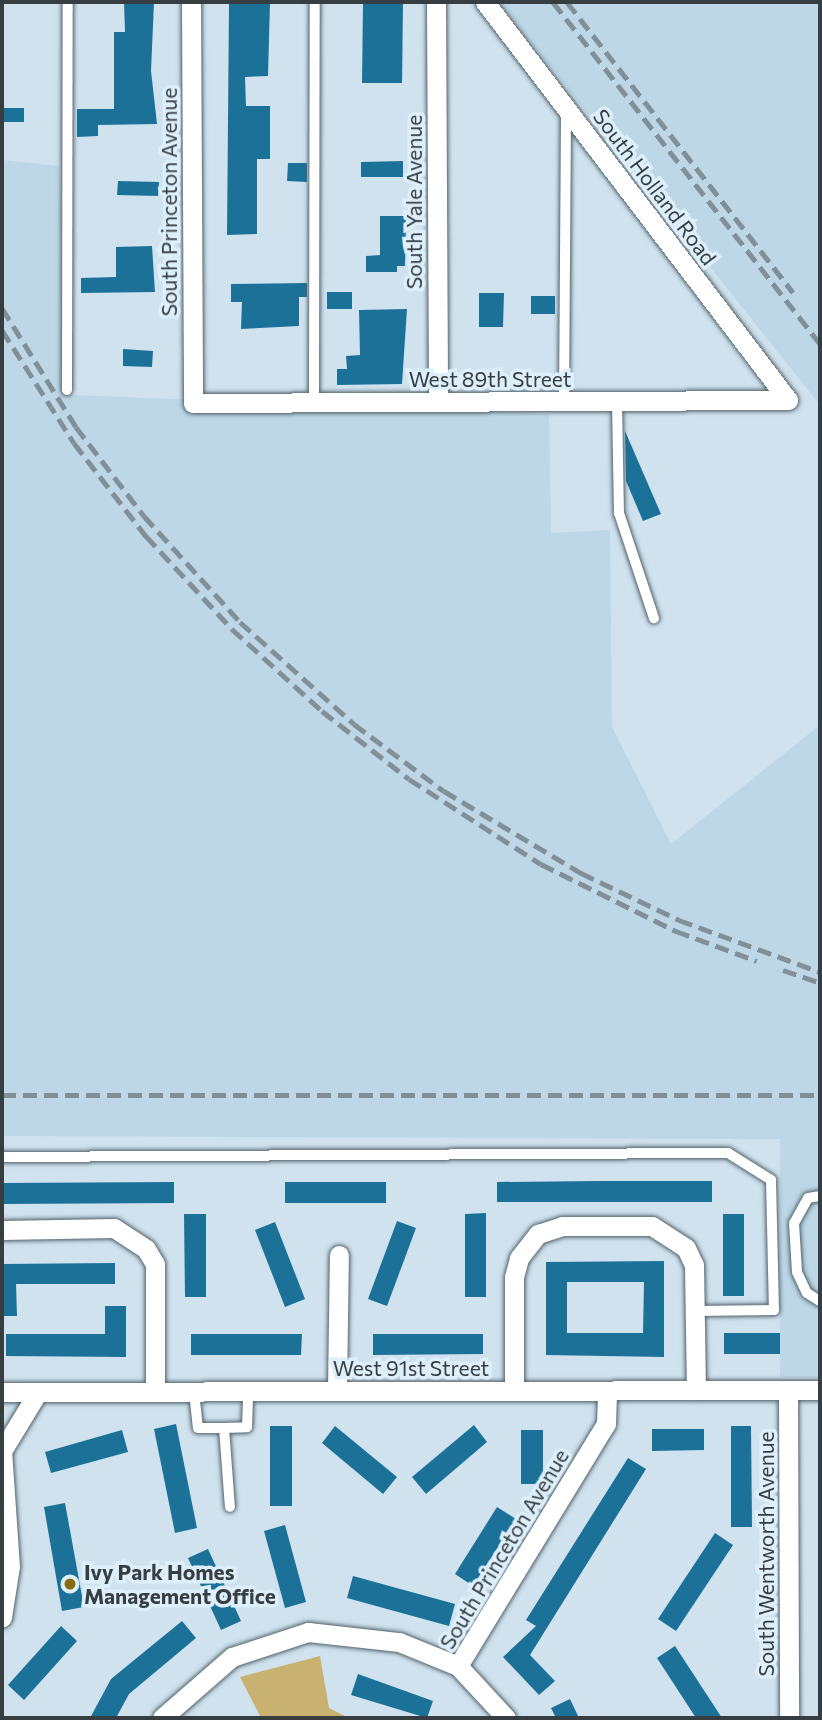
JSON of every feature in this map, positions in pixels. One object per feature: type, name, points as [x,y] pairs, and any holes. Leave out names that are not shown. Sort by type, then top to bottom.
[{"type":"street","name":"South Princeton Avenue","points":[[191,2],[193,403]]},
{"type":"street","name":"South Yale Avenue","points":[[436,2],[438,402]]},
{"type":"street","name":"South Holland Road","points":[[485,2],[788,400]]},
{"type":"street","name":"West 89th Street","points":[[193,403],[788,400]]},
{"type":"street","points":[[514,1391],[514,1277],[519,1258],[538,1234],[562,1226],[652,1226],[686,1248],[694,1265],[696,1390]]},
{"type":"street","points":[[2,1230],[114,1228],[146,1249],[155,1264],[155,1391]]},
{"type":"street","points":[[337,1391],[339,1255]]},
{"type":"street","name":"South Wentworth Avenue","points":[[789,1390],[789,1718]]},
{"type":"street","name":"West 91st Street","points":[[2,1392],[820,1390]]},
{"type":"street","name":"South Princeton Avenue","points":[[506,1718],[458,1666],[606,1424],[607,1391]]},
{"type":"street","points":[[2,1617],[10,1566],[2,1451],[38,1392]]},
{"type":"street","points":[[162,1718],[232,1657],[308,1632],[399,1642],[458,1666]]},
{"type":"lane","points":[[67,390],[68,2]]},
{"type":"lane","points":[[314,402],[315,2]]},
{"type":"lane","points":[[564,401],[566,108]]},
{"type":"lane","points":[[617,401],[619,513],[654,618]]},
{"type":"lane","points":[[2,1157],[728,1153],[771,1180],[774,1310],[696,1311]]},
{"type":"lane","points":[[820,1196],[808,1198],[794,1223],[796,1272],[807,1293],[820,1301]]},
{"type":"lane","points":[[194,1391],[198,1428],[224,1428],[247,1427],[248,1391]]},
{"type":"lane","points":[[224,1428],[230,1507]]},
{"type":"shaded area","points":[[499,2],[820,2],[820,405]]},
{"type":"shaded area","points":[[2,160],[59,166],[71,395],[549,414],[551,533],[610,530],[612,727],[671,844],[820,725],[820,1377],[780,1377],[780,1139],[2,1136]]},
{"type":"shaded area","points":[[320,1656],[329,1708],[349,1718],[261,1718],[240,1677]]},
{"type":"building","points":[[124,2],[154,2],[151,71],[157,124],[98,125],[98,136],[77,137],[77,109],[114,109],[114,32],[125,32]]},
{"type":"building","points":[[363,2],[403,2],[402,83],[362,83]]},
{"type":"building","points":[[270,3],[268,76],[245,77],[246,106],[270,106],[270,159],[257,159],[257,234],[227,235],[229,4]]},
{"type":"building","points":[[2,108],[24,108],[24,122],[2,122]]},
{"type":"building","points":[[403,161],[403,177],[361,177],[361,162]]},
{"type":"building","points":[[288,163],[307,163],[307,182],[287,181]]},
{"type":"building","points":[[118,181],[159,182],[158,196],[117,195]]},
{"type":"building","points":[[380,216],[406,216],[405,266],[397,266],[397,272],[366,272],[366,256],[380,255]]},
{"type":"building","points":[[152,246],[155,292],[81,293],[81,278],[116,277],[116,247]]},
{"type":"building","points":[[307,283],[307,297],[299,297],[299,326],[241,329],[242,302],[231,302],[231,284]]},
{"type":"building","points":[[327,292],[352,292],[352,309],[327,309]]},
{"type":"building","points":[[479,293],[504,293],[503,327],[479,327]]},
{"type":"building","points":[[531,296],[555,296],[555,314],[531,314]]},
{"type":"building","points":[[407,309],[402,384],[337,385],[337,369],[347,369],[346,356],[360,355],[359,310]]},
{"type":"building","points":[[123,349],[153,351],[152,367],[123,366]]},
{"type":"building","points":[[625,431],[661,514],[643,521],[626,481]]},
{"type":"building","points":[[712,1181],[712,1202],[497,1202],[497,1182]]},
{"type":"building","points":[[174,1182],[174,1203],[2,1204],[2,1183]]},
{"type":"building","points":[[285,1182],[386,1182],[386,1203],[285,1203]]},
{"type":"building","points":[[486,1213],[486,1297],[465,1297],[465,1214]]},
{"type":"building","points":[[184,1214],[206,1214],[206,1297],[185,1297]]},
{"type":"building","points":[[723,1214],[744,1214],[744,1296],[723,1296]]},
{"type":"building","points":[[397,1221],[416,1228],[387,1306],[368,1299]]},
{"type":"building","points":[[275,1222],[305,1299],[285,1307],[255,1230]]},
{"type":"building","points":[[664,1261],[664,1357],[546,1355],[546,1262]],"holes":[[[567,1282],[644,1282],[643,1333],[567,1333]]]},
{"type":"building","points":[[115,1263],[115,1284],[16,1284],[17,1316],[2,1316],[2,1264]]},
{"type":"building","points":[[105,1306],[126,1306],[126,1357],[6,1356],[6,1334],[105,1334]]},
{"type":"building","points":[[724,1333],[780,1333],[780,1354],[724,1354]]},
{"type":"building","points":[[191,1334],[302,1334],[301,1355],[191,1355]]},
{"type":"building","points":[[373,1334],[483,1334],[483,1354],[373,1355]]},
{"type":"building","points":[[176,1424],[197,1528],[175,1533],[154,1429]]},
{"type":"building","points":[[474,1425],[487,1442],[426,1494],[412,1477]]},
{"type":"building","points":[[270,1426],[292,1426],[292,1506],[270,1506]]},
{"type":"building","points":[[335,1426],[397,1477],[383,1494],[322,1443]]},
{"type":"building","points":[[731,1426],[751,1426],[752,1527],[731,1527]]},
{"type":"building","points":[[652,1429],[704,1429],[704,1450],[652,1451]]},
{"type":"building","points":[[122,1430],[128,1452],[51,1473],[45,1452]]},
{"type":"building","points":[[521,1430],[543,1430],[543,1484],[521,1484]]},
{"type":"building","points":[[628,1458],[646,1469],[530,1655],[555,1681],[539,1695],[503,1657],[536,1626],[526,1620]]},
{"type":"building","points":[[65,1503],[84,1607],[62,1611],[44,1507]]},
{"type":"building","points":[[497,1507],[516,1519],[473,1586],[455,1574]]},
{"type":"building","points":[[285,1525],[306,1602],[285,1608],[264,1531]]},
{"type":"building","points":[[715,1533],[733,1545],[676,1631],[658,1619]]},
{"type":"building","points":[[208,1549],[241,1621],[221,1630],[188,1558]]},
{"type":"building","points":[[353,1576],[455,1604],[449,1626],[347,1598]]},
{"type":"building","points":[[182,1621],[196,1638],[129,1694],[116,1718],[90,1718],[111,1679]]},
{"type":"building","points":[[61,1626],[77,1641],[24,1700],[8,1685]]},
{"type":"building","points":[[675,1646],[722,1718],[696,1718],[657,1658]]},
{"type":"building","points":[[358,1674],[433,1701],[427,1718],[351,1695]]},
{"type":"building","points":[[570,1699],[579,1718],[556,1718],[551,1708]]},
{"type":"railway","points":[[553,2],[820,344]]},
{"type":"railway","points":[[567,2],[793,292]]},
{"type":"railway","points":[[2,308],[76,427],[144,516],[240,622],[354,724],[444,791],[581,873],[679,920],[820,972]]},
{"type":"railway","points":[[2,330],[74,443],[146,536],[232,629],[322,711],[409,779],[541,864],[676,931],[757,961]]},
{"type":"railway","points":[[783,970],[820,983]]},
{"type":"railway","points":[[2,1095],[820,1095]]},
{"type":"place","name":"Ivy Park Homes Management Office","points":[[70,1584]]}]
